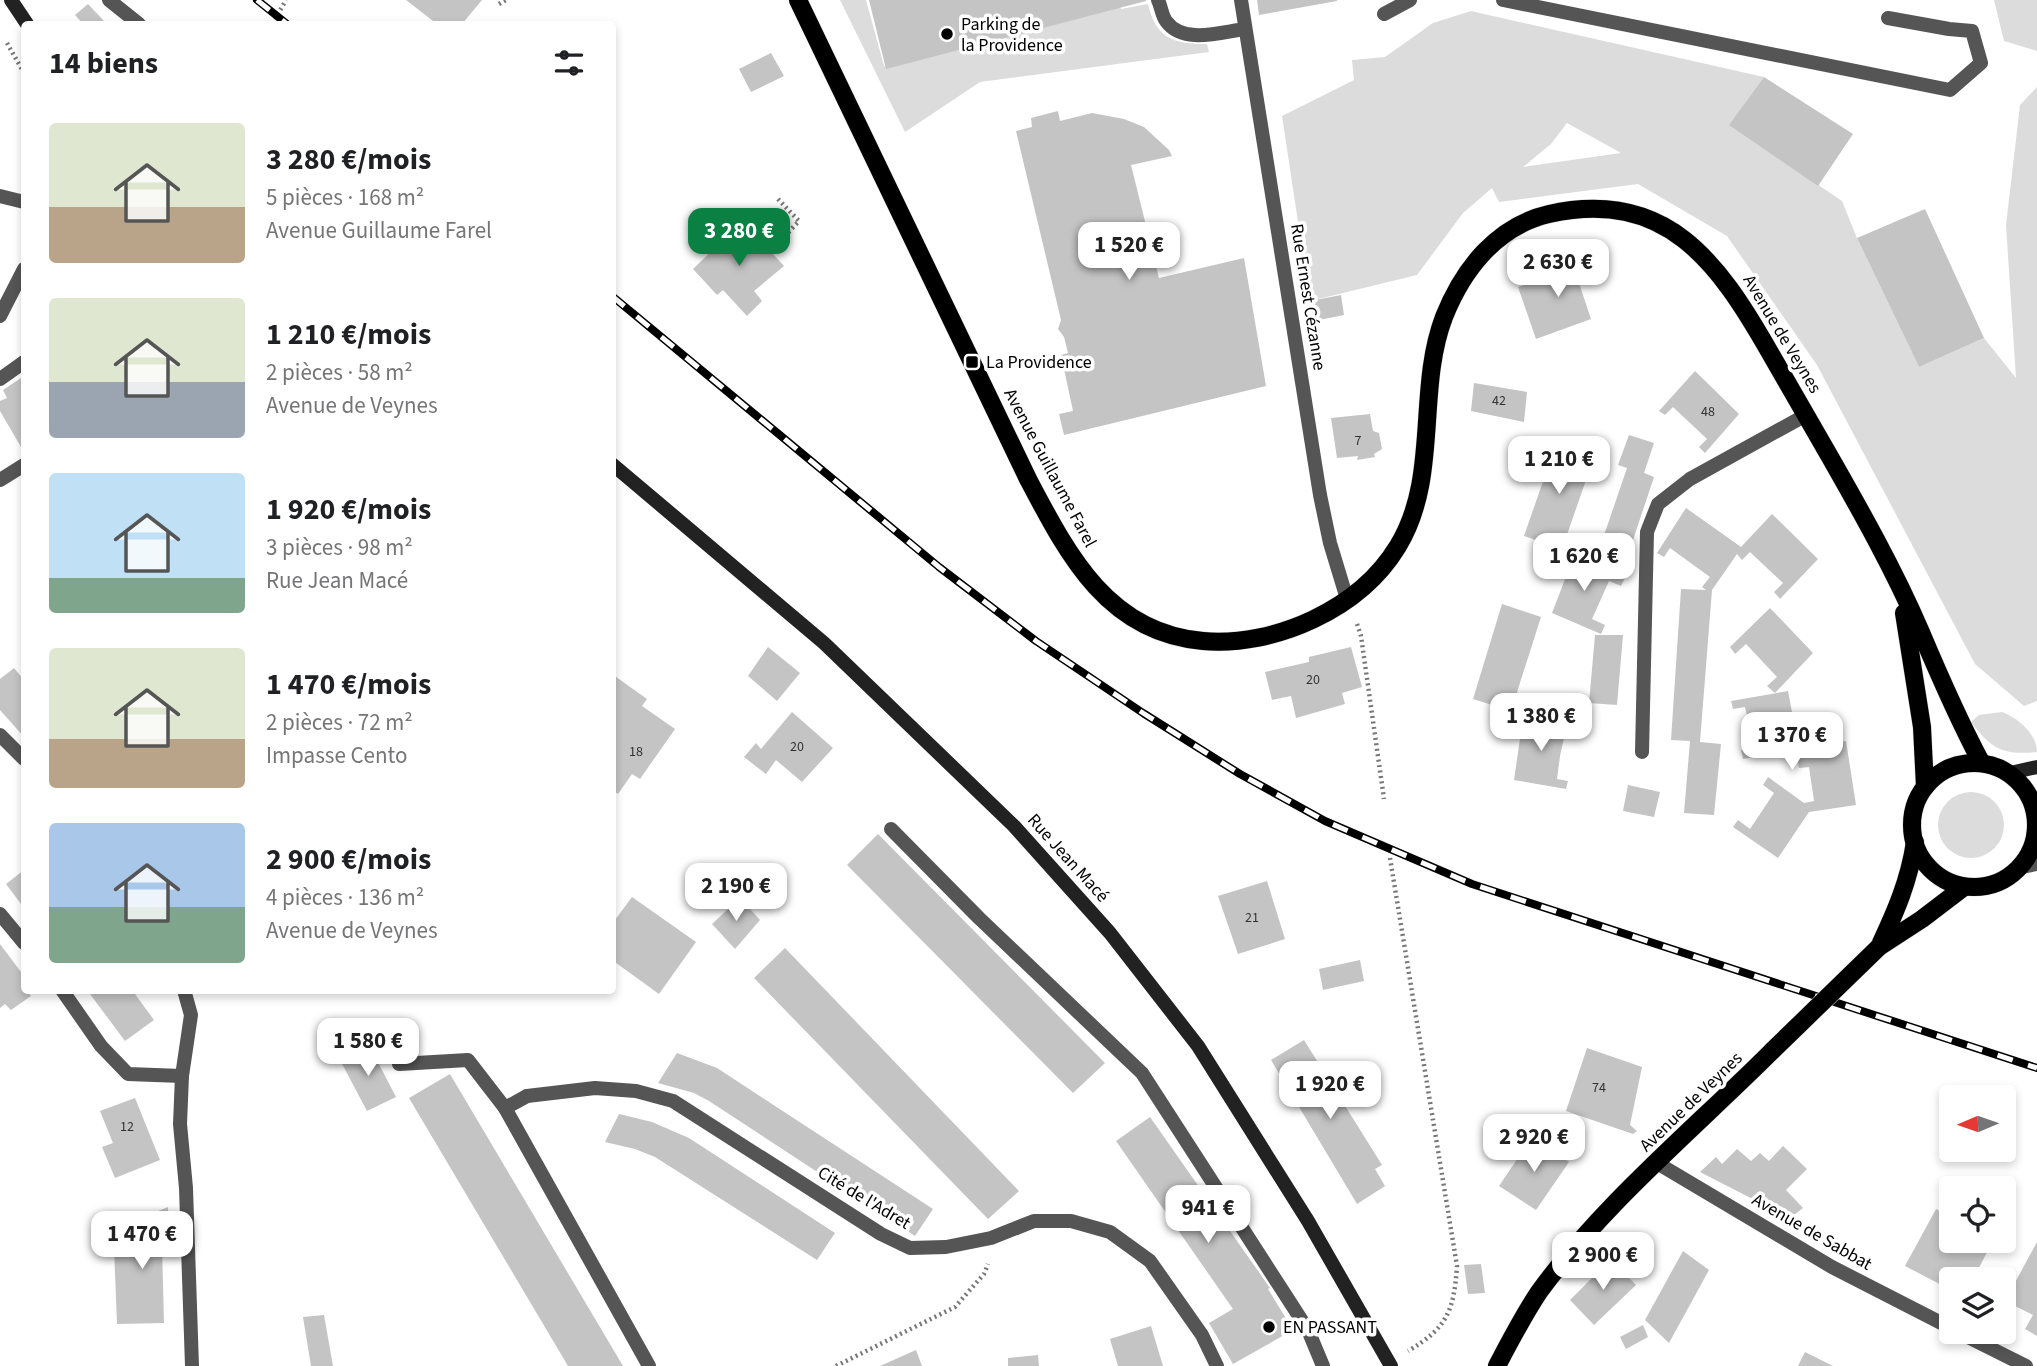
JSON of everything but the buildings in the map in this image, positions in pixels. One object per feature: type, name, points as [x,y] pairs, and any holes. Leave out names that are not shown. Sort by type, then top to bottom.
[{"type":"main road","points":[[12,0],[25,21]]},
{"type":"main road","name":"Avenue Guillaume Farel","points":[[798,0],[1028,479],[1057,535],[1080,569],[1108,601],[1140,624],[1176,639],[1214,642],[1256,638],[1297,628],[1347,599]]},
{"type":"main road","name":"Avenue de Veynes","points":[[1347,599],[1377,575],[1399,546],[1415,509],[1423,474],[1434,359],[1444,318],[1467,271],[1499,236],[1533,218],[1572,209],[1608,210],[1656,220],[1698,250],[1730,285],[1871,529],[1955,714],[1981,762]]},
{"type":"main road","name":"Rue Jean Macé","points":[[616,467],[824,643],[1014,825],[1110,933],[1198,1046],[1308,1221],[1390,1364]]},
{"type":"main road","name":"Avenue de Veynes","points":[[1899,586],[1915,671],[1925,756],[1925,787]]},
{"type":"main road","points":[[1981,762],[2010,773],[2025,788],[2035,807],[2037,828],[2029,865],[2004,880],[1985,887],[1964,887],[1933,872],[1922,858],[1915,842],[1912,822],[1916,804],[1925,787],[1936,775],[1965,763],[1981,762]]},
{"type":"main road","points":[[2010,773],[2037,767]]},
{"type":"main road","name":"Avenue de Veynes","points":[[1879,947],[1900,903],[1910,874],[1915,842]]},
{"type":"main road","name":"Avenue de Veynes","points":[[1497,1366],[1518,1324],[1540,1292],[1599,1223],[1657,1163],[1879,947],[1964,887]]},
{"type":"street","points":[[108,0],[135,21]]},
{"type":"street","points":[[1158,0],[1166,20],[1179,33],[1195,36],[1245,29]]},
{"type":"street","name":"Rue Ernest Cézanne","points":[[1241,0],[1320,495],[1330,543],[1347,599]]},
{"type":"street","points":[[1384,14],[1410,0]]},
{"type":"street","points":[[1503,0],[1950,90],[1981,63],[1972,31],[1888,18]]},
{"type":"street","points":[[0,196],[21,201]]},
{"type":"street","points":[[0,316],[21,276]]},
{"type":"street","points":[[0,379],[21,364]]},
{"type":"street","points":[[1642,752],[1647,532],[1658,504],[1690,479],[1806,415]]},
{"type":"street","points":[[0,480],[21,467]]},
{"type":"street","points":[[0,735],[21,757]]},
{"type":"street","points":[[891,829],[978,918],[1142,1073],[1308,1330],[1323,1366]]},
{"type":"street","points":[[0,914],[21,939]]},
{"type":"street","points":[[65,994],[101,1046],[128,1074],[182,1076]]},
{"type":"street","points":[[185,994],[191,1015],[182,1076],[180,1124],[186,1188],[192,1366]]},
{"type":"street","points":[[399,1064],[468,1060],[505,1108],[649,1366]]},
{"type":"street","name":"Cité de l'Adret","points":[[505,1108],[527,1096],[595,1088],[636,1091],[673,1101],[881,1234],[910,1248],[946,1247],[991,1238],[1034,1221],[1071,1221],[1110,1232],[1150,1261],[1202,1335],[1217,1366]]},
{"type":"street","name":"Avenue de Sabbat","points":[[1657,1163],[1832,1268],[1939,1322]]},
{"type":"street","points":[[1982,1344],[2026,1366]]},
{"type":"path","points":[[274,21],[286,0]]},
{"type":"path","points":[[499,4],[506,0]]},
{"type":"path","points":[[6,41],[21,68]]},
{"type":"path","points":[[778,199],[799,221],[782,239]]},
{"type":"path","points":[[1347,599],[1361,636],[1384,799]]},
{"type":"path","points":[[1390,858],[1457,1266],[1455,1290],[1444,1324],[1430,1338],[1390,1364]]},
{"type":"path","points":[[835,1366],[955,1307],[984,1274],[1001,1234]]},
{"type":"shaded area","points":[[840,0],[866,0],[884,66],[1119,3],[1121,9],[1148,4],[1151,16],[1161,32],[1176,41],[1207,44],[1209,52],[980,82],[905,132]]},
{"type":"shaded area","points":[[1994,0],[2037,0],[2037,51],[2004,41]]},
{"type":"shaded area","points":[[1471,11],[1764,77],[1730,125],[1842,201],[1919,367],[1984,338],[2016,378],[2006,225],[2020,105],[2037,87],[2037,701],[2024,706],[1975,664],[1817,365],[1727,236],[1638,184],[1499,202],[1492,188],[1463,213],[1417,275],[1310,301],[1282,116],[1354,80],[1352,60],[1385,57],[1433,23]],"holes":[[[1567,123],[1621,153],[1523,167],[1551,144]]]},
{"type":"shaded area","points":[[2002,712],[2026,728],[2034,739],[2037,752],[2015,753],[1999,749],[1985,739],[1971,722],[1979,715]]},
{"type":"shaded area","points":[[1971,792],[1984,794],[1994,802],[2002,812],[2002,838],[1994,848],[1984,856],[1971,858],[1958,856],[1948,848],[1940,838],[1938,825],[1940,812],[1948,802],[1958,794]]},
{"type":"railway","points":[[257,0],[283,21]]},
{"type":"railway","points":[[616,299],[939,567],[1036,641],[1240,774],[1325,821],[1472,884],[2037,1068]]},
{"type":"place","name":"Parking de la Providence","points":[[947,34]]},
{"type":"place","name":"La Providence","points":[[972,362]]},
{"type":"place","name":"EN PASSANT","points":[[1269,1327]]}]
